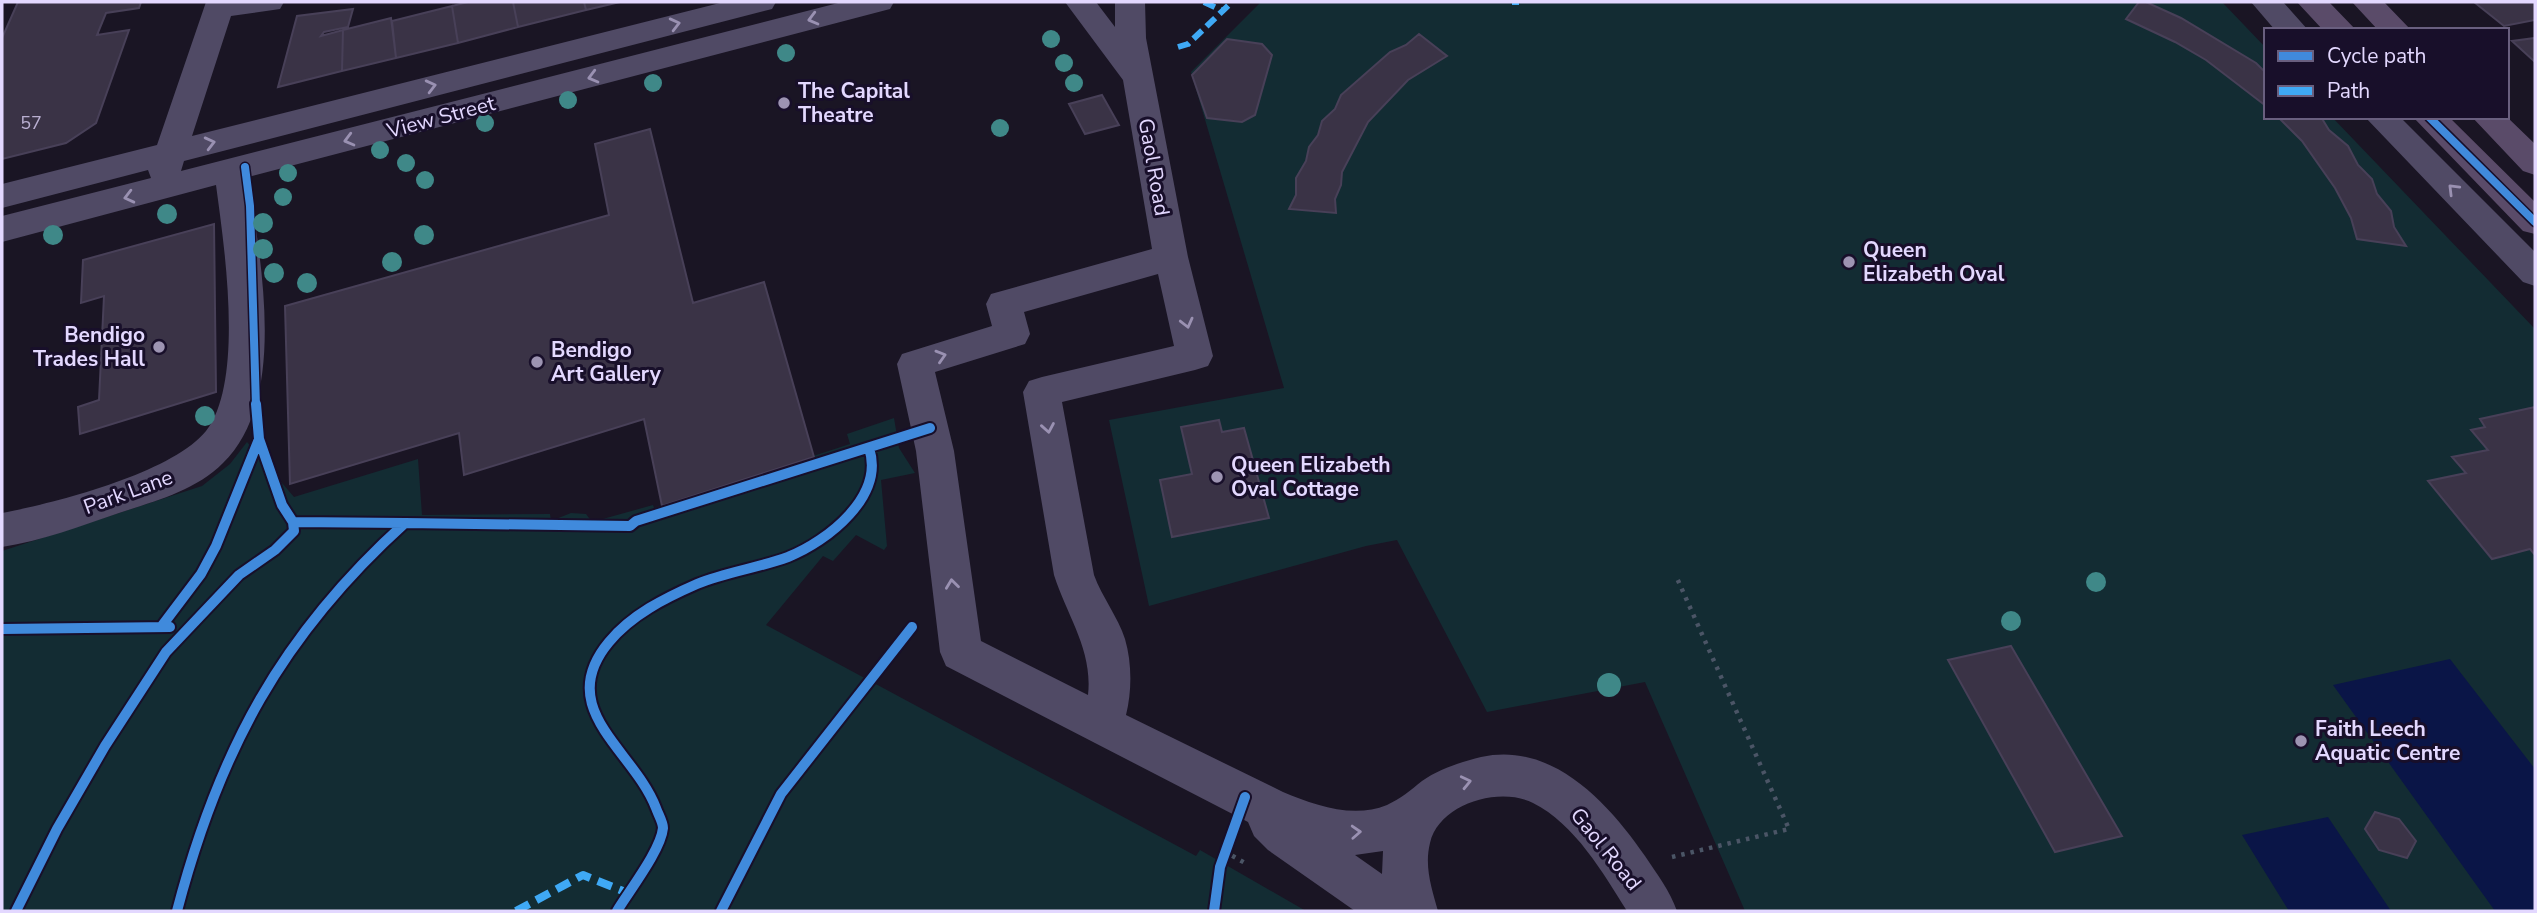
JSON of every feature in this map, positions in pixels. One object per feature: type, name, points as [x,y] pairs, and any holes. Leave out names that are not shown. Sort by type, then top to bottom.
[{"type":"main road","points":[[2312,2],[2339,28]]},
{"type":"main road","points":[[2367,2],[2394,28]]},
{"type":"main road","points":[[2431,119],[2535,222]]},
{"type":"main road","points":[[2490,119],[2535,163]]},
{"type":"street","points":[[163,189],[164,169],[220,5],[269,2]]},
{"type":"street","name":"View Street","points":[[2,196],[761,2]]},
{"type":"street","name":"View Street","points":[[2,229],[879,2]]},
{"type":"street","name":"Gaol Road","points":[[1080,2],[1138,78]]},
{"type":"street","name":"Gaol Road","points":[[1102,726],[1110,692],[1104,640],[1083,601],[1074,575],[1042,392],[1195,356],[1171,257],[1138,78],[1131,38],[1130,2]]},
{"type":"street","points":[[2266,2],[2291,28]]},
{"type":"street","points":[[2383,119],[2535,273]]},
{"type":"street","points":[[2477,164],[2497,233]]},
{"type":"street","name":"Park Lane","points":[[2,530],[52,519],[180,474],[219,442],[233,423],[245,374],[244,268],[231,171]]},
{"type":"street","points":[[1171,257],[1004,304],[1012,334],[915,364],[935,450],[961,652],[1245,797],[1332,831],[1350,833],[1379,829],[1410,818],[1427,805]]},
{"type":"street","name":"Gaol Road","points":[[1415,911],[1405,884],[1404,856],[1413,825],[1427,805],[1454,785],[1495,776],[1521,778],[1547,787],[1564,798],[1611,847],[1654,911]]},
{"type":"street","points":[[1245,797],[1284,834],[1395,911]]},
{"type":"path","points":[[1667,858],[1789,830],[1676,576]]},
{"type":"path","points":[[1220,863],[1245,797]]},
{"type":"shaded area","points":[[1261,2],[2222,2],[2264,46],[2264,119],[2334,119],[2535,329],[2535,911],[1745,911],[1645,682],[1487,712],[1397,540],[1366,546],[1149,606],[1109,420],[1284,388],[1191,72]]},
{"type":"shaded area","points":[[894,418],[899,448],[915,473],[881,480],[887,546],[884,550],[856,535],[833,561],[823,556],[766,625],[1196,856],[1200,850],[1306,911],[2,911],[2,551],[202,486],[230,464],[247,442],[294,497],[418,459],[422,515],[550,514],[551,521],[571,513],[586,514],[592,522],[653,505],[654,508],[850,444],[847,434]]},
{"type":"shaded area","points":[[2450,659],[2535,769],[2535,911],[2495,911],[2333,685]]},
{"type":"shaded area","points":[[2328,817],[2391,911],[2289,911],[2242,835]]},
{"type":"building","points":[[18,2],[141,2],[139,8],[106,13],[97,35],[129,30],[96,123],[66,143],[2,159],[2,38]]},
{"type":"building","points":[[468,2],[513,2],[518,27],[458,43],[452,6]]},
{"type":"building","points":[[513,2],[584,2],[586,10],[518,27]]},
{"type":"building","points":[[584,2],[620,2],[586,10]]},
{"type":"building","points":[[2139,2],[2146,2],[2181,18],[2256,63],[2264,71],[2264,104],[2206,60],[2126,19]]},
{"type":"building","points":[[2474,2],[2535,2],[2535,20],[2504,26]]},
{"type":"building","points":[[452,6],[458,43],[396,58],[392,21]]},
{"type":"building","points":[[353,9],[348,27],[324,32],[321,36],[343,30],[342,71],[278,87],[297,16]]},
{"type":"building","points":[[391,18],[396,58],[342,71],[343,30]]},
{"type":"building","points":[[1419,34],[1447,56],[1408,80],[1368,122],[1342,172],[1341,185],[1335,199],[1336,213],[1289,209],[1296,195],[1296,178],[1306,161],[1309,147],[1318,135],[1322,121],[1335,109],[1341,95],[1390,52],[1406,45]]},
{"type":"building","points":[[2535,38],[2535,62],[2512,41]]},
{"type":"building","points":[[1227,39],[1262,44],[1272,55],[1255,115],[1242,122],[1207,118],[1192,75]]},
{"type":"building","points":[[1102,95],[1119,125],[1085,134],[1069,104]]},
{"type":"building","points":[[2280,119],[2322,119],[2329,130],[2348,146],[2358,165],[2372,179],[2377,194],[2391,211],[2394,227],[2406,246],[2357,239],[2351,218],[2335,188],[2302,141]]},
{"type":"building","name":"Bendigo Art Gallery","points":[[650,129],[693,303],[764,282],[814,457],[662,506],[644,419],[464,475],[459,433],[290,484],[285,306],[609,215],[595,144]]},
{"type":"building","name":"Bendigo Trades Hall","points":[[214,224],[216,392],[80,434],[78,407],[99,400],[104,296],[81,303],[83,260]]},
{"type":"building","points":[[2535,407],[2535,555],[2530,549],[2492,559],[2428,481],[2466,473],[2452,457],[2488,450],[2471,430],[2485,427],[2480,419]]},
{"type":"building","name":"Queen Elizabeth Oval Cottage","points":[[1219,420],[1222,432],[1244,428],[1269,518],[1172,537],[1160,480],[1192,474],[1181,427]]},
{"type":"building","points":[[2011,646],[2122,836],[2055,852],[1948,660]]},
{"type":"building","points":[[2375,812],[2399,819],[2416,841],[2407,858],[2379,850],[2365,829]]},
{"type":"marked path","points":[[1204,2],[1223,11]]},
{"type":"marked path","points":[[1178,47],[1188,44],[1232,2]]},
{"type":"marked path","points":[[1512,2],[1519,2]]},
{"type":"marked path","points":[[516,911],[583,875],[628,893]]},
{"type":"cycle path","points":[[2431,119],[2535,222]]},
{"type":"cycle path","points":[[161,627],[201,574],[216,546],[259,439],[254,378],[250,206],[245,167]]},
{"type":"cycle path","points":[[177,911],[189,865],[221,777],[263,692],[316,614],[354,571],[405,523],[630,526],[636,521],[930,428]]},
{"type":"cycle path","points":[[259,439],[282,505],[293,522]]},
{"type":"cycle path","points":[[617,911],[659,842],[663,826],[652,797],[592,711],[589,686],[595,663],[608,642],[650,607],[721,575],[788,557],[828,534],[853,510],[870,483],[873,466],[869,448]]},
{"type":"cycle path","points":[[16,911],[57,829],[105,746],[166,652],[239,575],[275,550],[294,531],[293,522],[405,523]]},
{"type":"cycle path","points":[[2,629],[170,627]]},
{"type":"cycle path","points":[[721,911],[781,794],[912,627]]},
{"type":"cycle path","points":[[1214,911],[1220,867],[1245,797]]},
{"type":"place","name":"The Capital Theatre","points":[[784,103]]},
{"type":"place","name":"Queen Elizabeth Oval","points":[[1849,262]]},
{"type":"place","name":"Bendigo Trades Hall","points":[[159,347]]},
{"type":"place","name":"Bendigo Art Gallery","points":[[537,362]]},
{"type":"place","name":"Queen Elizabeth Oval Cottage","points":[[1217,477]]},
{"type":"place","name":"Faith Leech Aquatic Centre","points":[[2301,741]]}]
